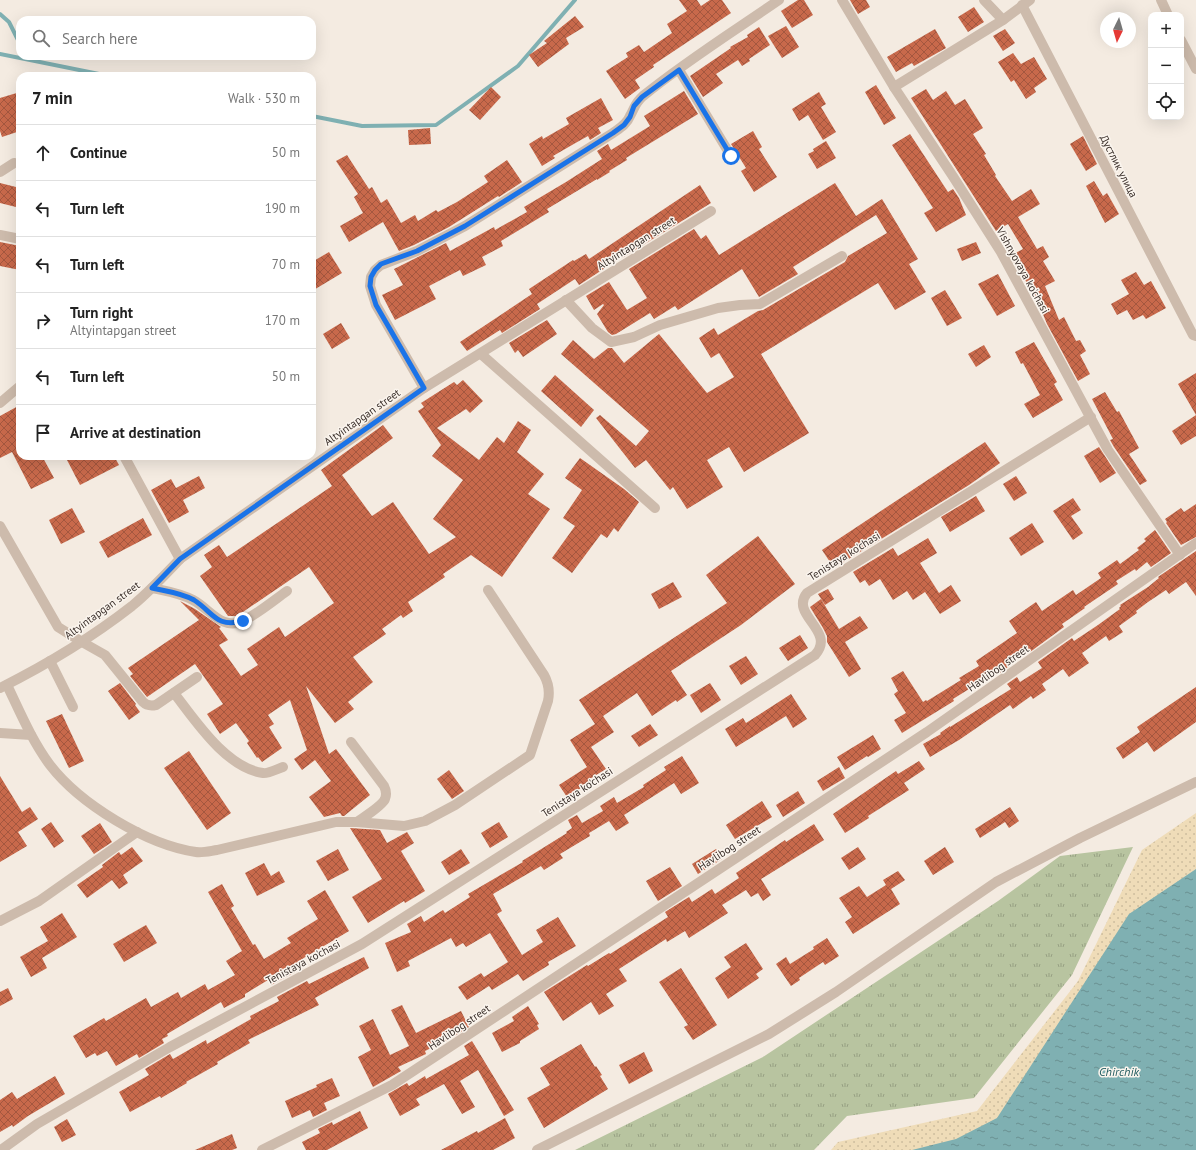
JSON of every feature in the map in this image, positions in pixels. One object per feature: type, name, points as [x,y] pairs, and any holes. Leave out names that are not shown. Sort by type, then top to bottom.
[{"type":"street","points":[[424,388],[376,305],[370,286],[371,277],[375,270],[381,264],[417,251],[465,226],[613,133],[624,125],[630,117],[634,106],[642,97],[779,0]]},
{"type":"street","name":"Vishnyovaya ko'chasi","points":[[842,0],[894,87],[1001,252],[1108,450],[1180,554]]},
{"type":"street","points":[[984,0],[1003,20]]},
{"type":"street","points":[[1161,0],[1167,12]]},
{"type":"street","points":[[894,87],[1003,20],[1026,3]]},
{"type":"street","name":"Дустлик улица","points":[[1026,3],[1193,335],[1196,336]]},
{"type":"street","points":[[1184,46],[1196,69]]},
{"type":"street","points":[[679,70],[731,156]]},
{"type":"street","points":[[0,172],[14,163]]},
{"type":"street","name":"Altyintapgan street","points":[[4,687],[82,642],[132,606],[180,559],[424,388],[711,211]]},
{"type":"street","points":[[0,235],[16,238]]},
{"type":"street","points":[[566,300],[592,328],[611,342],[634,337],[660,325],[718,308],[760,304],[842,256]]},
{"type":"street","points":[[481,354],[655,508]]},
{"type":"street","points":[[0,402],[16,389]]},
{"type":"street","name":"Tenistaya ko'chasi","points":[[1,1150],[37,1124],[163,1050],[362,944],[815,654],[821,649],[822,642],[820,635],[802,604],[803,598],[807,593],[1091,417]]},
{"type":"street","points":[[126,460],[180,559]]},
{"type":"street","points":[[0,526],[58,628],[105,655],[143,702],[147,705],[156,705],[197,677]]},
{"type":"street","name":"Hаvlibog street","points":[[262,1150],[392,1085],[928,732],[1196,543]]},
{"type":"street","points":[[152,588],[172,592],[194,600],[216,618],[230,624],[243,621],[287,591]]},
{"type":"street","points":[[4,687],[31,735],[50,764],[68,786],[101,811],[137,832],[175,848],[198,852],[217,850],[336,822],[357,822],[404,826],[425,821],[456,805],[530,755],[548,701],[550,693],[549,684],[488,590]]},
{"type":"street","points":[[50,661],[73,706]]},
{"type":"street","points":[[174,693],[213,743],[243,768],[264,774],[283,767]]},
{"type":"street","points":[[0,733],[31,735]]},
{"type":"street","points":[[351,742],[384,786],[386,791],[386,798],[382,803],[357,822]]},
{"type":"street","points":[[537,1150],[769,1034],[836,992],[996,882],[1080,838],[1196,782]]},
{"type":"street","points":[[0,921],[38,901],[137,832]]},
{"type":"green space","points":[[1133,847],[1072,975],[974,1098],[847,1116],[814,1150],[575,1150],[763,1057],[998,901],[1060,856]]},
{"type":"sand","name":"Chirchik","points":[[1196,813],[1196,1150],[831,1150],[838,1142],[977,1111],[1078,981],[1142,850]]},
{"type":"water","name":"Chirchik","points":[[1196,869],[1196,1150],[912,1150],[956,1139],[997,1118],[1129,914]]},
{"type":"building","points":[[679,0],[697,0],[701,6],[710,0],[722,0],[731,13],[653,65],[654,67],[635,80],[640,88],[625,99],[606,71],[628,57],[626,53],[639,45],[644,52],[672,33],[667,24],[687,11]]},
{"type":"building","points":[[798,0],[804,0],[813,15],[792,28],[781,11]]},
{"type":"building","points":[[850,0],[866,0],[870,7],[858,14]]},
{"type":"building","points":[[974,7],[984,22],[968,32],[958,17]]},
{"type":"building","points":[[575,16],[584,27],[566,38],[569,44],[538,67],[529,55],[547,43],[544,41]]},
{"type":"building","points":[[786,26],[799,47],[782,58],[768,36]]},
{"type":"building","points":[[759,27],[770,45],[749,59],[750,61],[742,66],[738,60],[716,74],[723,83],[703,97],[690,76],[731,48],[730,47],[748,37],[747,35]]},
{"type":"building","points":[[935,29],[946,48],[914,66],[912,63],[896,72],[887,57]]},
{"type":"building","points":[[1005,29],[1015,43],[1003,51],[993,36]]},
{"type":"building","points":[[1013,53],[1021,64],[1034,57],[1047,79],[1034,88],[1036,92],[1026,99],[1014,80],[1011,82],[998,62]]},
{"type":"building","points":[[876,85],[896,118],[884,125],[865,92]]},
{"type":"building","points":[[491,87],[501,97],[480,120],[469,110]]},
{"type":"building","points":[[926,89],[933,100],[946,91],[955,105],[965,99],[983,128],[973,134],[986,154],[984,155],[996,175],[995,176],[1012,201],[1031,189],[1040,204],[1018,217],[1037,249],[1043,246],[1049,257],[1043,261],[1055,281],[1045,286],[1059,320],[1064,317],[1076,341],[1080,340],[1086,351],[1080,355],[1090,374],[1078,381],[1047,324],[1033,290],[1032,291],[1010,256],[1023,249],[1008,224],[996,231],[911,98]]},
{"type":"building","points":[[684,91],[698,114],[626,158],[627,160],[609,171],[610,172],[547,209],[549,212],[501,241],[503,246],[482,257],[486,265],[463,276],[460,270],[429,286],[436,299],[395,320],[382,295],[403,285],[394,269],[446,243],[450,251],[494,227],[495,230],[527,212],[524,207],[602,159],[597,151],[608,144],[611,150],[650,126],[644,116]]},
{"type":"building","points":[[819,92],[826,104],[821,107],[836,132],[823,140],[808,115],[799,121],[792,109]]},
{"type":"building","points":[[16,93],[16,132],[2,137],[0,131],[0,98]]},
{"type":"building","points":[[601,98],[613,120],[598,128],[601,133],[590,140],[588,136],[579,141],[553,156],[555,158],[542,166],[529,144],[542,136],[543,139],[569,124],[566,118]]},
{"type":"building","points":[[430,128],[431,144],[409,145],[408,130]]},
{"type":"building","points":[[753,131],[762,147],[759,149],[777,177],[754,192],[741,171],[746,168],[731,144]]},
{"type":"building","points":[[910,134],[948,192],[953,189],[959,198],[966,215],[936,232],[924,213],[933,208],[892,145]]},
{"type":"building","points":[[1083,136],[1097,164],[1086,171],[1070,144]]},
{"type":"building","points":[[826,141],[836,158],[817,169],[808,154]]},
{"type":"building","points":[[347,155],[369,189],[372,187],[381,203],[387,199],[401,223],[415,215],[418,221],[436,210],[438,212],[457,202],[488,182],[484,176],[507,160],[522,182],[449,227],[399,251],[383,222],[349,242],[340,226],[363,213],[354,197],[358,194],[336,161]]},
{"type":"building","points":[[1094,181],[1103,196],[1107,193],[1119,214],[1105,223],[1086,186]]},
{"type":"building","points":[[0,183],[16,187],[16,207],[0,203]]},
{"type":"building","points":[[835,183],[856,216],[882,199],[918,259],[909,264],[926,292],[895,310],[878,283],[761,354],[809,433],[744,472],[729,447],[707,460],[723,487],[687,509],[673,487],[670,490],[646,460],[635,468],[596,418],[600,415],[636,446],[649,431],[561,354],[573,340],[594,359],[608,348],[612,348],[624,363],[659,334],[707,393],[734,377],[719,353],[711,358],[699,338],[714,328],[718,335],[758,311],[763,310],[845,262],[848,256],[887,233],[876,215],[793,267],[798,274],[759,297],[742,269],[678,310],[675,306],[654,319],[650,313],[612,335],[608,332],[597,314],[604,305],[603,304],[594,310],[586,296],[609,282],[627,310],[647,298],[629,269],[694,229],[701,239],[706,235],[719,255]]},
{"type":"building","points":[[700,185],[711,203],[579,285],[575,279],[537,304],[540,309],[502,333],[500,330],[467,351],[460,342],[532,294],[529,289],[573,260],[574,261],[586,254],[589,259]]},
{"type":"building","points":[[0,242],[16,245],[16,269],[0,266]]},
{"type":"building","points":[[976,242],[981,253],[962,261],[957,249]]},
{"type":"building","points":[[329,252],[342,273],[316,289],[316,260]]},
{"type":"building","points":[[1136,272],[1144,285],[1151,281],[1166,308],[1146,319],[1143,315],[1133,320],[1127,310],[1117,315],[1111,304],[1129,294],[1121,280]]},
{"type":"building","points":[[998,274],[1015,306],[997,316],[978,284]]},
{"type":"building","points":[[945,290],[962,318],[947,326],[931,298]]},
{"type":"building","points":[[547,320],[557,334],[523,357],[518,350],[515,353],[509,343]]},
{"type":"building","points":[[341,323],[350,338],[332,349],[323,334]]},
{"type":"building","points":[[1034,342],[1057,382],[1054,384],[1063,400],[1033,418],[1024,404],[1040,395],[1023,363],[1021,364],[1015,352]]},
{"type":"building","points":[[984,345],[991,357],[976,367],[968,354]]},
{"type":"building","points":[[1196,373],[1196,415],[1178,384]]},
{"type":"building","points":[[555,375],[594,410],[581,427],[541,391]]},
{"type":"building","points":[[463,380],[483,401],[470,413],[466,409],[437,428],[479,460],[497,437],[504,443],[518,421],[531,430],[517,452],[544,474],[528,494],[550,509],[502,577],[471,555],[443,574],[445,577],[408,602],[413,611],[403,618],[401,615],[382,629],[386,634],[353,657],[373,682],[348,702],[354,709],[335,723],[306,686],[329,754],[336,749],[370,795],[344,816],[340,813],[324,817],[309,797],[331,781],[315,760],[302,770],[294,759],[307,750],[290,700],[268,715],[274,724],[269,727],[282,748],[262,762],[258,757],[257,758],[247,743],[249,741],[236,723],[220,734],[207,714],[223,704],[195,664],[147,697],[130,676],[133,674],[128,668],[199,620],[180,601],[195,609],[221,627],[219,628],[228,640],[219,645],[241,676],[258,665],[247,649],[279,627],[285,637],[334,603],[309,567],[237,616],[228,616],[200,576],[212,567],[204,555],[219,545],[227,557],[332,486],[321,470],[383,425],[393,438],[342,475],[372,516],[393,502],[429,554],[456,537],[433,519],[463,480],[432,456],[441,445],[418,411],[424,407],[421,403],[454,382],[457,385]]},
{"type":"building","points":[[1105,392],[1117,412],[1119,411],[1139,448],[1129,454],[1147,481],[1140,485],[1110,440],[1113,439],[1092,399]]},
{"type":"building","points":[[16,407],[16,460],[12,452],[0,458],[0,416]]},
{"type":"building","points":[[1196,415],[1196,436],[1181,445],[1172,431]]},
{"type":"building","points":[[985,442],[1000,463],[969,485],[834,568],[822,550]]},
{"type":"building","points":[[1099,447],[1116,473],[1100,483],[1084,456]]},
{"type":"building","points":[[580,458],[624,489],[639,502],[618,532],[614,528],[607,538],[601,534],[572,573],[552,558],[575,526],[563,518],[582,490],[565,478]]},
{"type":"building","points":[[16,460],[44,460],[54,478],[31,489]]},
{"type":"building","points":[[67,460],[116,460],[119,465],[80,485]]},
{"type":"building","points":[[199,476],[205,488],[183,500],[189,512],[169,523],[151,490],[171,479],[176,488]]},
{"type":"building","points":[[1016,476],[1027,493],[1014,501],[1003,484]]},
{"type":"building","points":[[976,496],[985,511],[950,532],[941,517]]},
{"type":"building","points":[[1073,498],[1081,510],[1071,516],[1083,533],[1073,540],[1053,511]]},
{"type":"building","points":[[1196,504],[1196,537],[1181,545],[1166,523],[1167,522],[1165,519],[1181,508],[1184,512]]},
{"type":"building","points":[[72,508],[85,532],[61,544],[49,520]]},
{"type":"building","points":[[143,518],[152,535],[108,558],[99,542]]},
{"type":"building","points":[[1032,523],[1044,542],[1021,556],[1009,538]]},
{"type":"building","points":[[1155,530],[1171,553],[1151,567],[1147,562],[1136,571],[1135,569],[1116,581],[1118,584],[1062,624],[1064,627],[1030,652],[1028,648],[1007,663],[1009,666],[1000,673],[998,671],[953,699],[954,701],[902,733],[894,720],[906,713],[894,694],[898,691],[891,678],[903,671],[923,702],[926,700],[927,701],[961,680],[959,678],[979,666],[976,661],[1017,633],[1009,621],[1036,602],[1042,611],[1073,590],[1076,595],[1101,578],[1098,573],[1117,560],[1120,564],[1139,550],[1137,548],[1146,541],[1144,539]]},
{"type":"building","points":[[758,536],[795,584],[741,625],[671,671],[687,695],[677,702],[676,700],[652,716],[637,693],[603,716],[614,732],[591,747],[606,769],[588,780],[590,782],[567,797],[559,785],[587,767],[570,740],[595,724],[579,700],[727,603],[706,575]]},
{"type":"building","points":[[928,538],[937,553],[920,563],[939,593],[951,585],[961,601],[940,614],[925,592],[913,600],[907,591],[893,600],[880,579],[869,586],[865,580],[860,583],[853,572],[893,548],[898,556]]},
{"type":"building","points":[[1196,551],[1196,596],[1186,582],[1169,594],[1166,590],[1136,611],[1137,613],[1119,626],[1123,632],[1109,641],[1106,636],[1082,653],[1089,663],[1069,677],[1063,669],[1042,684],[1046,690],[1033,699],[1031,696],[1013,709],[1010,705],[959,740],[930,757],[923,744],[1011,689],[1007,684],[1017,677],[1020,682],[1042,668],[1038,662],[1072,638],[1074,641],[1098,625],[1120,609],[1120,605],[1148,587],[1159,578],[1158,577]]},
{"type":"building","points":[[673,582],[682,597],[659,609],[651,594]]},
{"type":"building","points":[[828,589],[834,599],[825,605],[818,594]]},
{"type":"building","points":[[821,599],[839,629],[860,616],[868,628],[845,642],[861,669],[849,677],[827,642],[827,636],[810,607]]},
{"type":"building","points":[[800,635],[808,648],[788,661],[779,648]]},
{"type":"building","points":[[746,656],[758,674],[741,685],[729,666]]},
{"type":"building","points":[[120,683],[136,704],[135,705],[140,712],[129,720],[108,691]]},
{"type":"building","points":[[710,683],[721,700],[701,713],[690,695]]},
{"type":"building","points":[[1196,687],[1196,722],[1154,752],[1147,742],[1123,759],[1116,748],[1140,732],[1137,727]]},
{"type":"building","points":[[791,694],[807,719],[793,728],[786,716],[736,747],[725,729],[743,718],[746,723]]},
{"type":"building","points":[[62,714],[84,761],[69,768],[46,721]]},
{"type":"building","points":[[650,724],[658,735],[639,747],[631,736]]},
{"type":"building","points":[[873,735],[881,749],[845,770],[837,757]]},
{"type":"building","points":[[189,751],[231,813],[207,830],[164,768]]},
{"type":"building","points":[[682,756],[699,783],[681,794],[674,783],[624,815],[629,823],[616,831],[609,821],[589,833],[590,836],[560,854],[563,858],[544,870],[541,866],[493,894],[502,911],[497,914],[522,955],[543,942],[536,930],[558,917],[576,946],[548,962],[549,965],[523,981],[518,974],[492,990],[489,986],[467,1000],[458,987],[481,973],[484,977],[508,962],[490,933],[466,947],[463,943],[456,947],[451,938],[408,961],[410,966],[397,972],[385,943],[411,932],[407,924],[421,916],[424,922],[443,910],[445,913],[470,897],[468,894],[523,862],[522,861],[567,833],[566,832],[572,828],[568,820],[577,815],[582,823],[603,811],[600,806],[614,797],[617,803],[644,787],[643,785],[666,770],[664,767]]},
{"type":"building","points":[[919,761],[925,769],[904,783],[909,790],[868,816],[869,818],[845,833],[833,814],[896,771],[898,774]]},
{"type":"building","points":[[839,767],[845,778],[823,791],[817,781]]},
{"type":"building","points":[[449,770],[464,791],[452,799],[437,779]]},
{"type":"building","points":[[0,776],[22,812],[30,807],[38,819],[18,832],[27,846],[0,862]]},
{"type":"building","points":[[798,791],[805,803],[783,817],[776,805]]},
{"type":"building","points":[[762,801],[772,817],[735,839],[726,825]]},
{"type":"building","points":[[1010,807],[1019,821],[1009,828],[1005,822],[980,838],[975,829]]},
{"type":"building","points":[[51,822],[64,841],[54,848],[41,829]]},
{"type":"building","points":[[499,822],[508,837],[490,848],[481,833]]},
{"type":"building","points":[[100,823],[112,842],[94,854],[81,836]]},
{"type":"building","points":[[814,824],[824,840],[761,879],[771,895],[763,901],[758,893],[751,897],[746,890],[722,905],[728,913],[689,938],[685,931],[667,942],[666,939],[619,969],[627,981],[606,994],[614,1006],[599,1015],[591,1002],[563,1021],[544,992],[587,965],[588,966],[609,953],[610,954],[668,917],[665,912],[689,897],[692,902],[712,889],[715,894],[739,878],[736,873],[785,840],[786,842]]},
{"type":"building","points":[[350,828],[380,830],[387,843],[407,832],[414,843],[401,851],[425,891],[405,903],[404,901],[368,923],[352,897],[382,879]]},
{"type":"building","points":[[132,847],[143,861],[123,875],[128,883],[119,889],[112,880],[87,898],[77,885],[103,867],[102,865],[119,852],[121,855]]},
{"type":"building","points":[[858,847],[866,859],[849,870],[841,858]]},
{"type":"building","points":[[945,847],[954,862],[933,875],[924,861]]},
{"type":"building","points":[[338,849],[349,870],[328,881],[316,861]]},
{"type":"building","points":[[461,849],[470,863],[449,875],[441,862]]},
{"type":"building","points":[[716,849],[722,859],[698,874],[692,864]]},
{"type":"building","points":[[264,863],[271,876],[279,871],[285,882],[257,896],[245,873]]},
{"type":"building","points":[[670,867],[682,886],[658,901],[646,881]]},
{"type":"building","points":[[898,871],[905,880],[891,889],[900,904],[853,934],[845,922],[852,917],[839,898],[859,886],[867,897],[886,885],[883,880]]},
{"type":"building","points":[[222,884],[234,906],[231,908],[253,945],[255,944],[264,959],[291,943],[287,938],[318,919],[307,901],[325,890],[349,931],[297,962],[301,969],[271,985],[268,980],[245,994],[245,997],[224,1008],[221,1002],[167,1034],[168,1036],[162,1039],[164,1043],[139,1058],[137,1054],[116,1066],[107,1051],[97,1056],[95,1053],[86,1058],[73,1036],[104,1018],[106,1021],[146,998],[151,1007],[178,992],[181,998],[205,984],[208,990],[235,975],[226,961],[242,951],[208,892]]},
{"type":"building","points":[[62,913],[77,937],[42,958],[47,968],[31,977],[20,957],[48,941],[40,927]]},
{"type":"building","points":[[146,925],[157,943],[124,962],[113,944]]},
{"type":"building","points":[[827,938],[839,956],[825,965],[823,962],[799,978],[800,980],[791,986],[776,964],[786,957],[790,964],[814,949],[813,947]]},
{"type":"building","points":[[746,943],[763,969],[756,974],[759,978],[728,999],[715,978],[731,967],[724,957]]},
{"type":"building","points":[[364,957],[369,968],[315,998],[319,1005],[248,1040],[250,1043],[217,1062],[218,1064],[186,1082],[187,1083],[161,1098],[160,1096],[130,1112],[119,1092],[149,1075],[145,1069],[170,1054],[173,1059],[206,1040],[207,1044],[251,1019],[250,1016],[279,1001],[277,997],[307,981],[309,984]]},
{"type":"building","points":[[681,968],[717,1025],[693,1040],[684,1027],[688,1025],[659,982]]},
{"type":"building","points":[[8,988],[13,999],[0,1006],[0,992]]},
{"type":"building","points":[[402,1005],[416,1033],[461,1011],[469,1027],[425,1051],[426,1054],[398,1067],[401,1071],[373,1087],[358,1057],[371,1050],[359,1026],[373,1019],[390,1055],[409,1046],[391,1010]]},
{"type":"building","points":[[528,1006],[539,1024],[537,1025],[539,1029],[520,1041],[520,1043],[502,1052],[492,1033],[514,1021],[512,1017]]},
{"type":"building","points":[[472,1041],[514,1110],[504,1116],[478,1070],[460,1081],[475,1107],[462,1114],[444,1084],[416,1099],[420,1105],[400,1116],[388,1094],[407,1083],[409,1086],[425,1076],[426,1079],[469,1055],[464,1046]]},
{"type":"building","points":[[581,1044],[595,1067],[596,1066],[602,1075],[600,1076],[608,1089],[544,1128],[527,1098],[550,1085],[540,1068]]},
{"type":"building","points":[[644,1052],[653,1071],[629,1084],[619,1065]]},
{"type":"building","points":[[55,1076],[65,1094],[28,1116],[13,1127],[12,1125],[0,1132],[0,1100],[12,1092],[17,1099]]},
{"type":"building","points":[[332,1078],[340,1096],[324,1103],[327,1110],[313,1117],[310,1110],[292,1118],[285,1101],[317,1087],[316,1085]]},
{"type":"building","points":[[360,1111],[368,1128],[327,1150],[306,1150],[302,1142],[320,1133],[318,1129],[332,1122],[333,1125]]},
{"type":"building","points":[[505,1118],[515,1138],[493,1150],[441,1150],[477,1131],[478,1133]]},
{"type":"building","points":[[67,1119],[76,1135],[62,1142],[54,1127]]},
{"type":"building","points":[[232,1134],[237,1148],[232,1150],[195,1150]]},
{"type":"waterway","points":[[316,117],[362,126],[436,125],[518,66],[575,0]]},
{"type":"waterway","points":[[0,14],[9,22],[16,36]]},
{"type":"waterway","points":[[0,54],[16,57]]},
{"type":"waterway","points":[[30,60],[89,72]]},
{"type":"route","points":[[243,621],[230,624],[216,618],[194,600],[172,592],[152,588],[180,559],[424,388],[376,305],[370,286],[371,277],[381,264],[417,251],[465,226],[613,133],[624,125],[630,117],[634,106],[642,97],[679,70],[731,156]]}]
